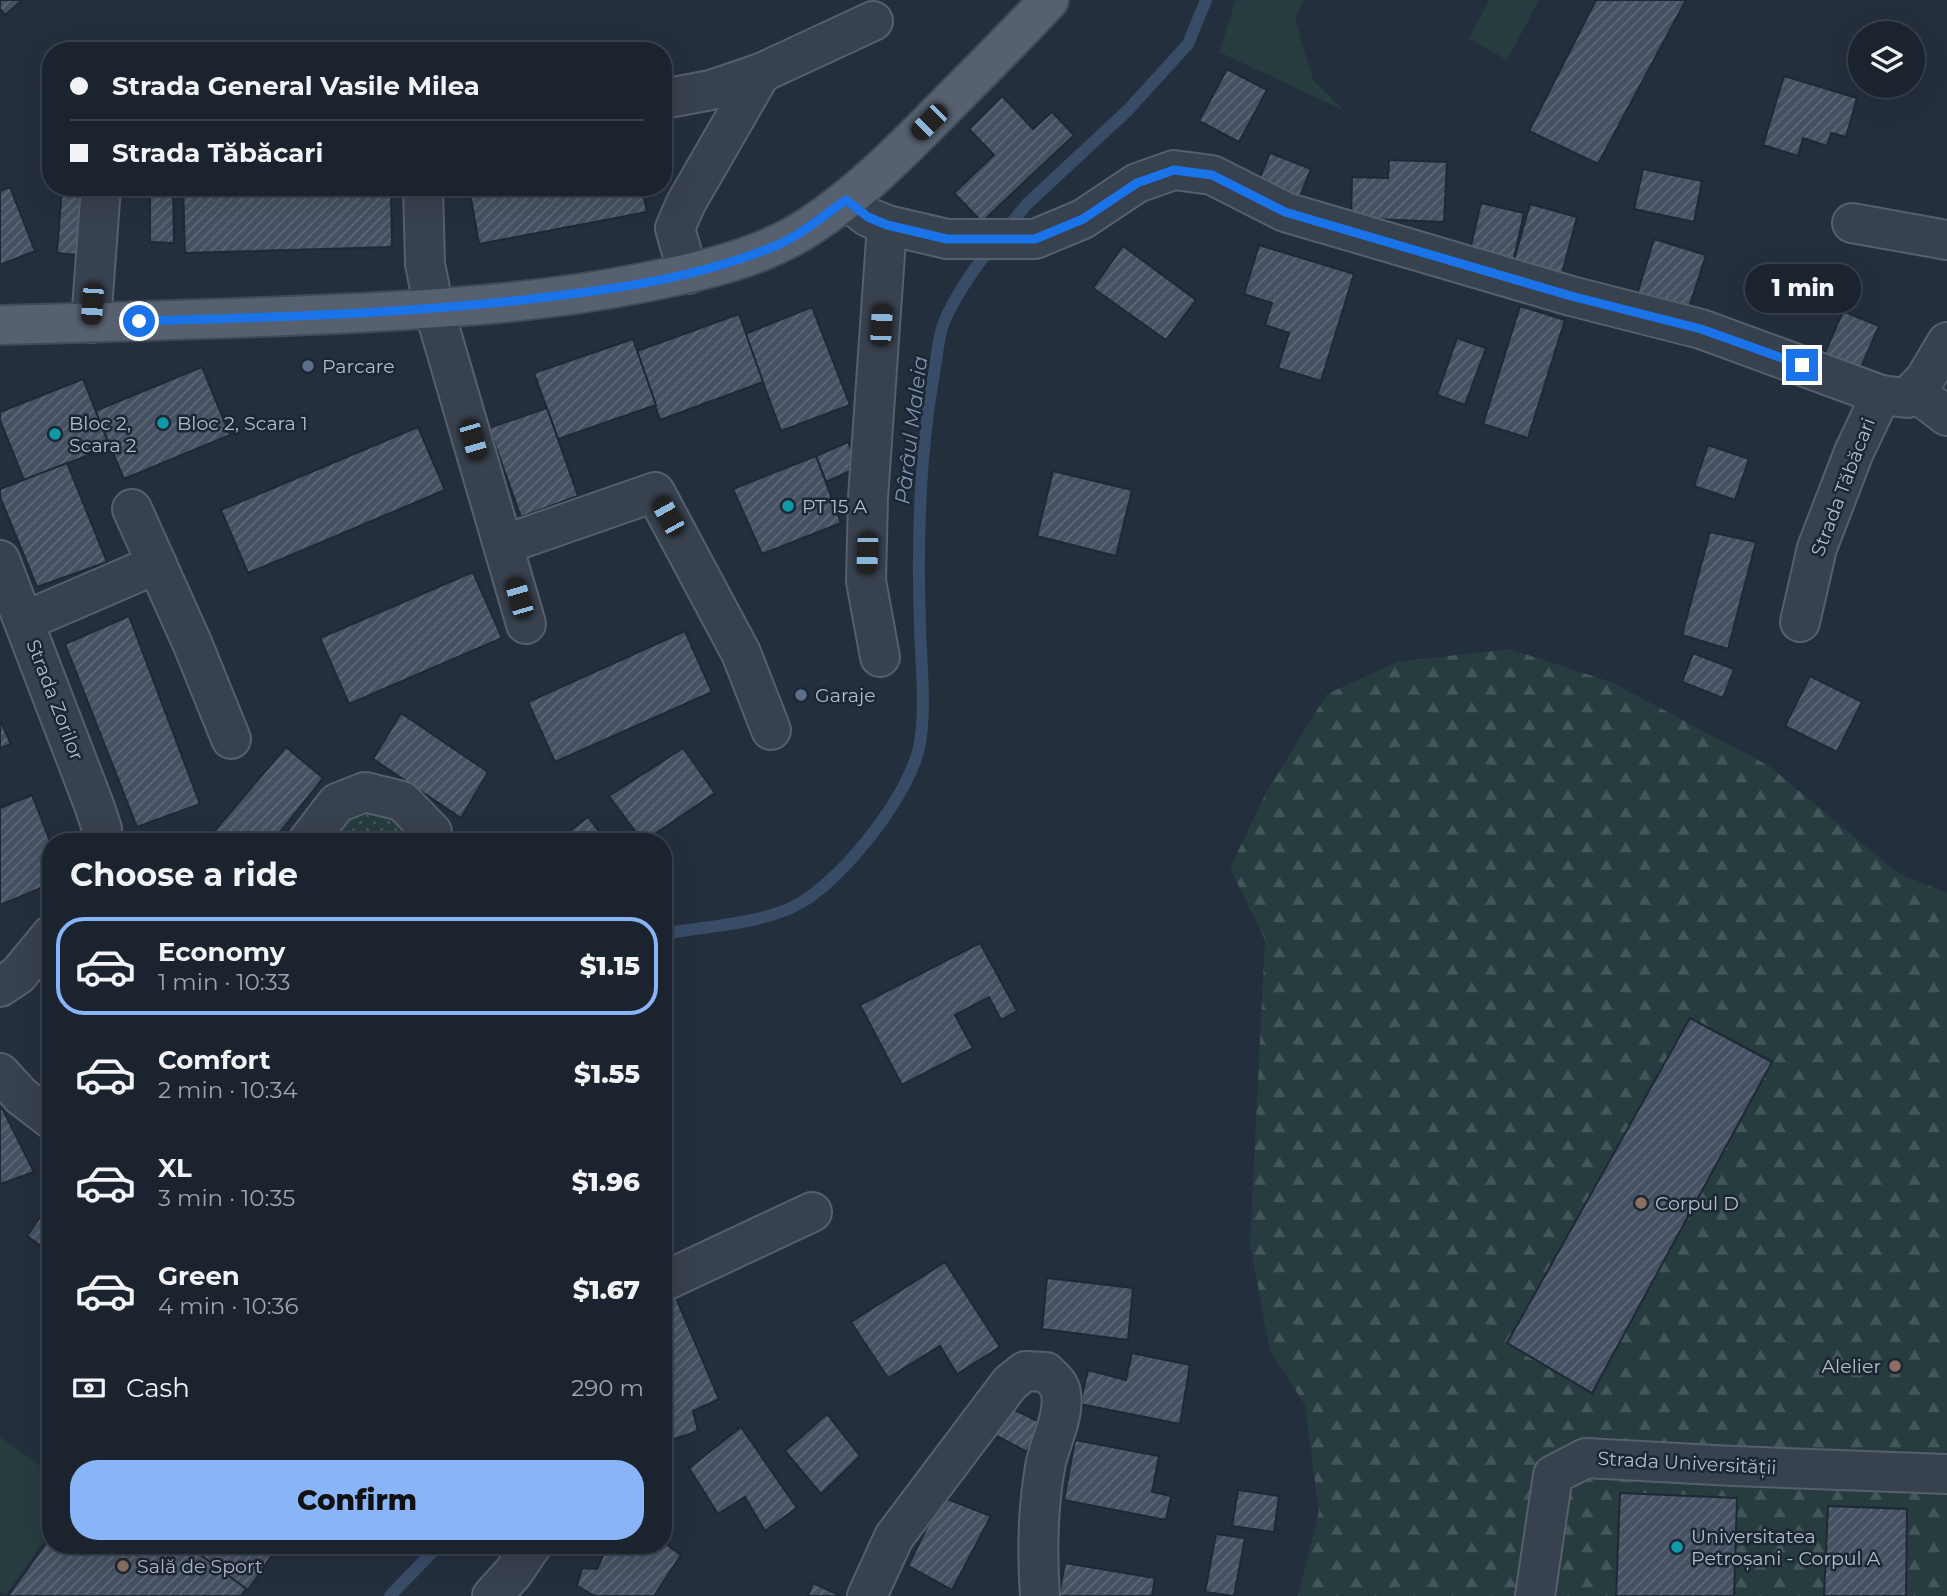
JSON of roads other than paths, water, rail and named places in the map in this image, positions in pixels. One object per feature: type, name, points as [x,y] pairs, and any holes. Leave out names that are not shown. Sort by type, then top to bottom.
[{"type":"main road","points":[[0,325],[434,309],[600,291],[688,274],[776,245],[809,227],[846,200],[891,161],[1049,0]]},
{"type":"street","points":[[672,97],[711,90],[761,73],[873,21]]},
{"type":"street","points":[[688,274],[675,228],[686,203],[761,73]]},
{"type":"street","name":"Strada Tăbăcari","points":[[846,200],[868,217],[887,225],[947,239],[1035,239],[1083,219],[1137,183],[1174,170],[1212,175],[1285,212],[1571,296],[1701,329],[1898,393],[1947,416]]},
{"type":"street","points":[[90,323],[100,196]]},
{"type":"street","points":[[424,196],[425,264],[434,309],[526,624]]},
{"type":"street","points":[[1852,223],[1947,240]]},
{"type":"street","points":[[880,657],[866,581],[868,498],[887,225]]},
{"type":"street","name":"Strada Tăbăcari","points":[[1800,622],[1817,548],[1854,452],[1898,393],[1925,379],[1947,342]]},
{"type":"street","points":[[503,545],[655,492],[741,653],[771,730]]},
{"type":"street","points":[[132,509],[231,739]]},
{"type":"street","name":"Strada Zorilor","points":[[0,560],[94,805],[102,833]]},
{"type":"street","points":[[25,621],[157,564]]},
{"type":"street","points":[[314,833],[337,803],[365,792],[402,801],[432,833]]},
{"type":"street","points":[[0,987],[18,975],[42,946]]},
{"type":"street","points":[[0,1073],[21,1096],[42,1112]]},
{"type":"street","points":[[672,1278],[812,1212]]},
{"type":"street","points":[[867,1596],[894,1537],[1010,1383],[1025,1371],[1046,1372],[1058,1384],[1061,1394],[1059,1414],[1041,1487],[1040,1596]]},
{"type":"street","name":"Strada Universității","points":[[1535,1596],[1553,1475],[1586,1458],[1947,1474]]},
{"type":"street","points":[[492,1596],[526,1554]]},
{"type":"waterway","name":"Pârâul Maleia","points":[[1004,232],[1027,204],[1128,110],[1188,44],[1206,0]]},
{"type":"waterway","name":"Pârâul Maleia","points":[[672,933],[753,920],[802,902],[819,890],[856,854],[904,786],[914,763],[922,729],[920,500],[925,437],[940,334],[954,302],[992,246]]},
{"type":"waterway","name":"Pârâul Maleia","points":[[390,1596],[430,1554]]},
{"type":"place","name":"Parcare","points":[[308,366]]},
{"type":"place","name":"Bloc 2, Scara 1","points":[[163,423]]},
{"type":"place","name":"Bloc 2, Scara 2","points":[[55,434]]},
{"type":"place","name":"PT 15 A","points":[[788,506]]},
{"type":"place","name":"Garaje","points":[[801,695]]},
{"type":"place","name":"Corpul D","points":[[1641,1203]]},
{"type":"place","name":"Alelier","points":[[1895,1366]]},
{"type":"place","name":"Universitatea Petroșani - Corpul A","points":[[1677,1547]]},
{"type":"place","name":"Sală de Sport","points":[[123,1566]]}]
